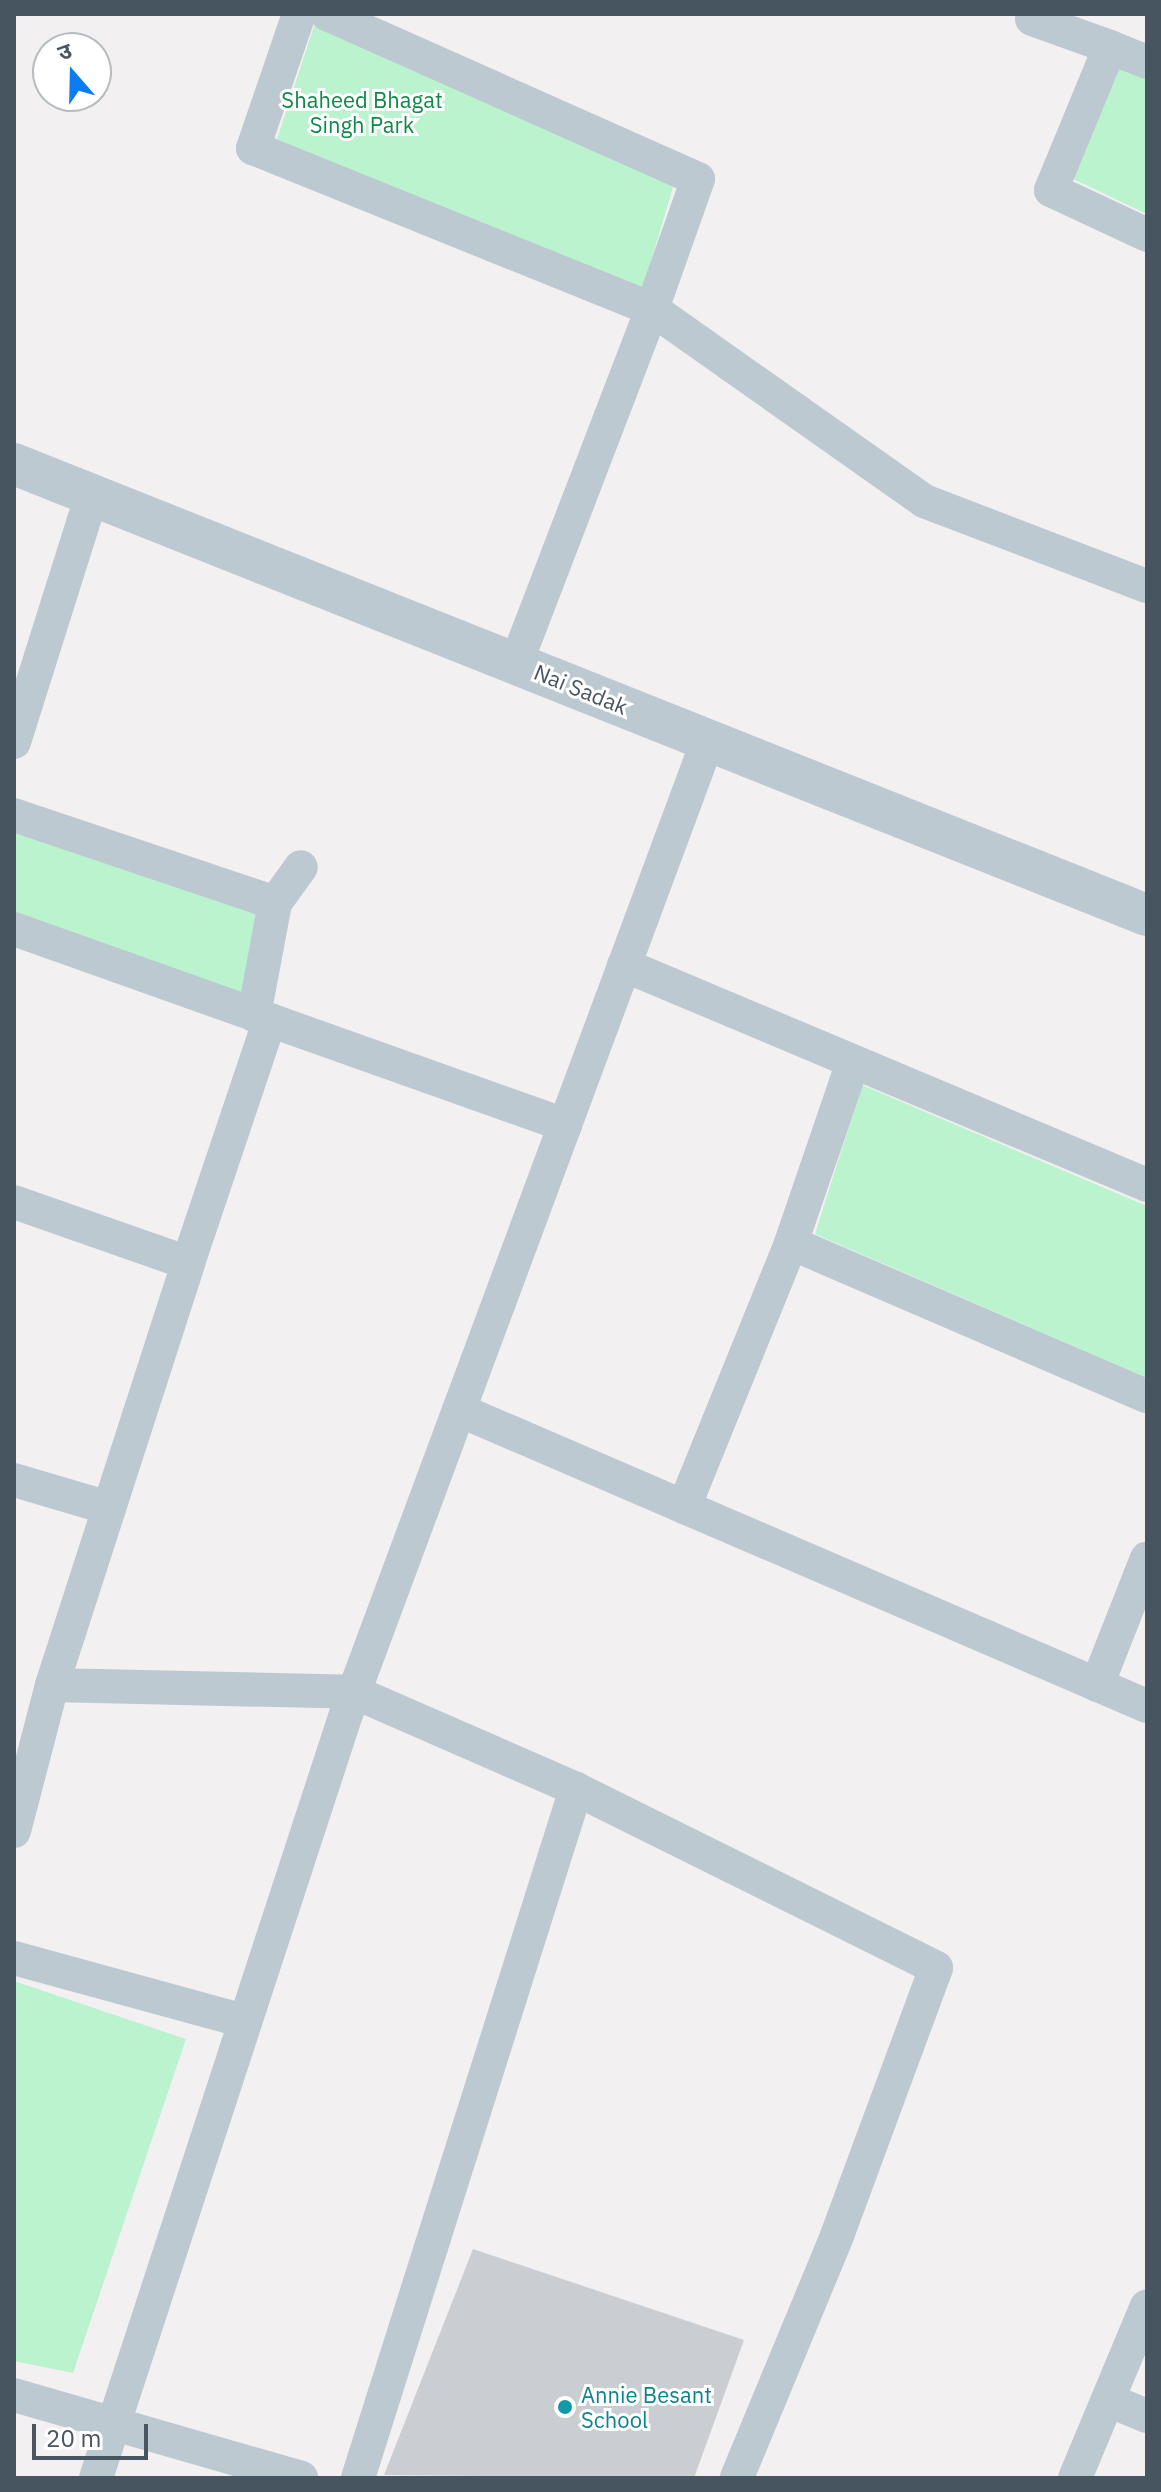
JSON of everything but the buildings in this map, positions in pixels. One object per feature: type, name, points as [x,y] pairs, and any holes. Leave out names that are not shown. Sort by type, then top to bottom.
[{"type":"street","points":[[299,14],[253,148],[652,309],[924,501],[1147,586]]},
{"type":"street","points":[[327,14],[698,179],[652,309],[516,664]]},
{"type":"street","points":[[1032,19],[1147,62]]},
{"type":"street","points":[[1110,47],[1051,190],[1147,235]]},
{"type":"street","name":"Nai Sadak","points":[[14,464],[1147,915]]},
{"type":"street","points":[[14,742],[92,495]]},
{"type":"street","points":[[96,2478],[354,1692],[708,740]]},
{"type":"street","points":[[14,815],[275,903]]},
{"type":"street","points":[[14,1831],[52,1685],[188,1263],[262,1017],[275,903],[301,867]]},
{"type":"street","points":[[14,929],[565,1125]]},
{"type":"street","points":[[624,965],[1147,1185]]},
{"type":"street","points":[[684,1507],[791,1243],[853,1062]]},
{"type":"street","points":[[14,1202],[188,1263]]},
{"type":"street","points":[[791,1243],[1147,1396]]},
{"type":"street","points":[[459,1410],[1147,1706]]},
{"type":"street","points":[[14,1480],[109,1508]]},
{"type":"street","points":[[1097,1685],[1147,1558]]},
{"type":"street","points":[[52,1685],[354,1692],[576,1789],[936,1968],[837,2236],[737,2478]]},
{"type":"street","points":[[358,2478],[576,1789]]},
{"type":"street","points":[[14,1958],[245,2021]]},
{"type":"street","points":[[1075,2478],[1147,2306]]},
{"type":"street","points":[[14,2395],[114,2421],[301,2478]]},
{"type":"street","points":[[1108,2400],[1147,2416]]},
{"type":"green space","name":"Shaheed Bhagat Singh Park","points":[[314,26],[674,184],[643,288],[276,142]]},
{"type":"green space","points":[[1116,63],[1147,77],[1147,214],[1073,179]]},
{"type":"green space","points":[[14,830],[258,911],[242,997],[14,913]]},
{"type":"green space","points":[[862,1085],[1147,1206],[1147,1378],[815,1234]]},
{"type":"green space","points":[[14,1981],[186,2039],[73,2373],[14,2361]]},
{"type":"place","name":"Annie Besant School","points":[[565,2407]]}]
